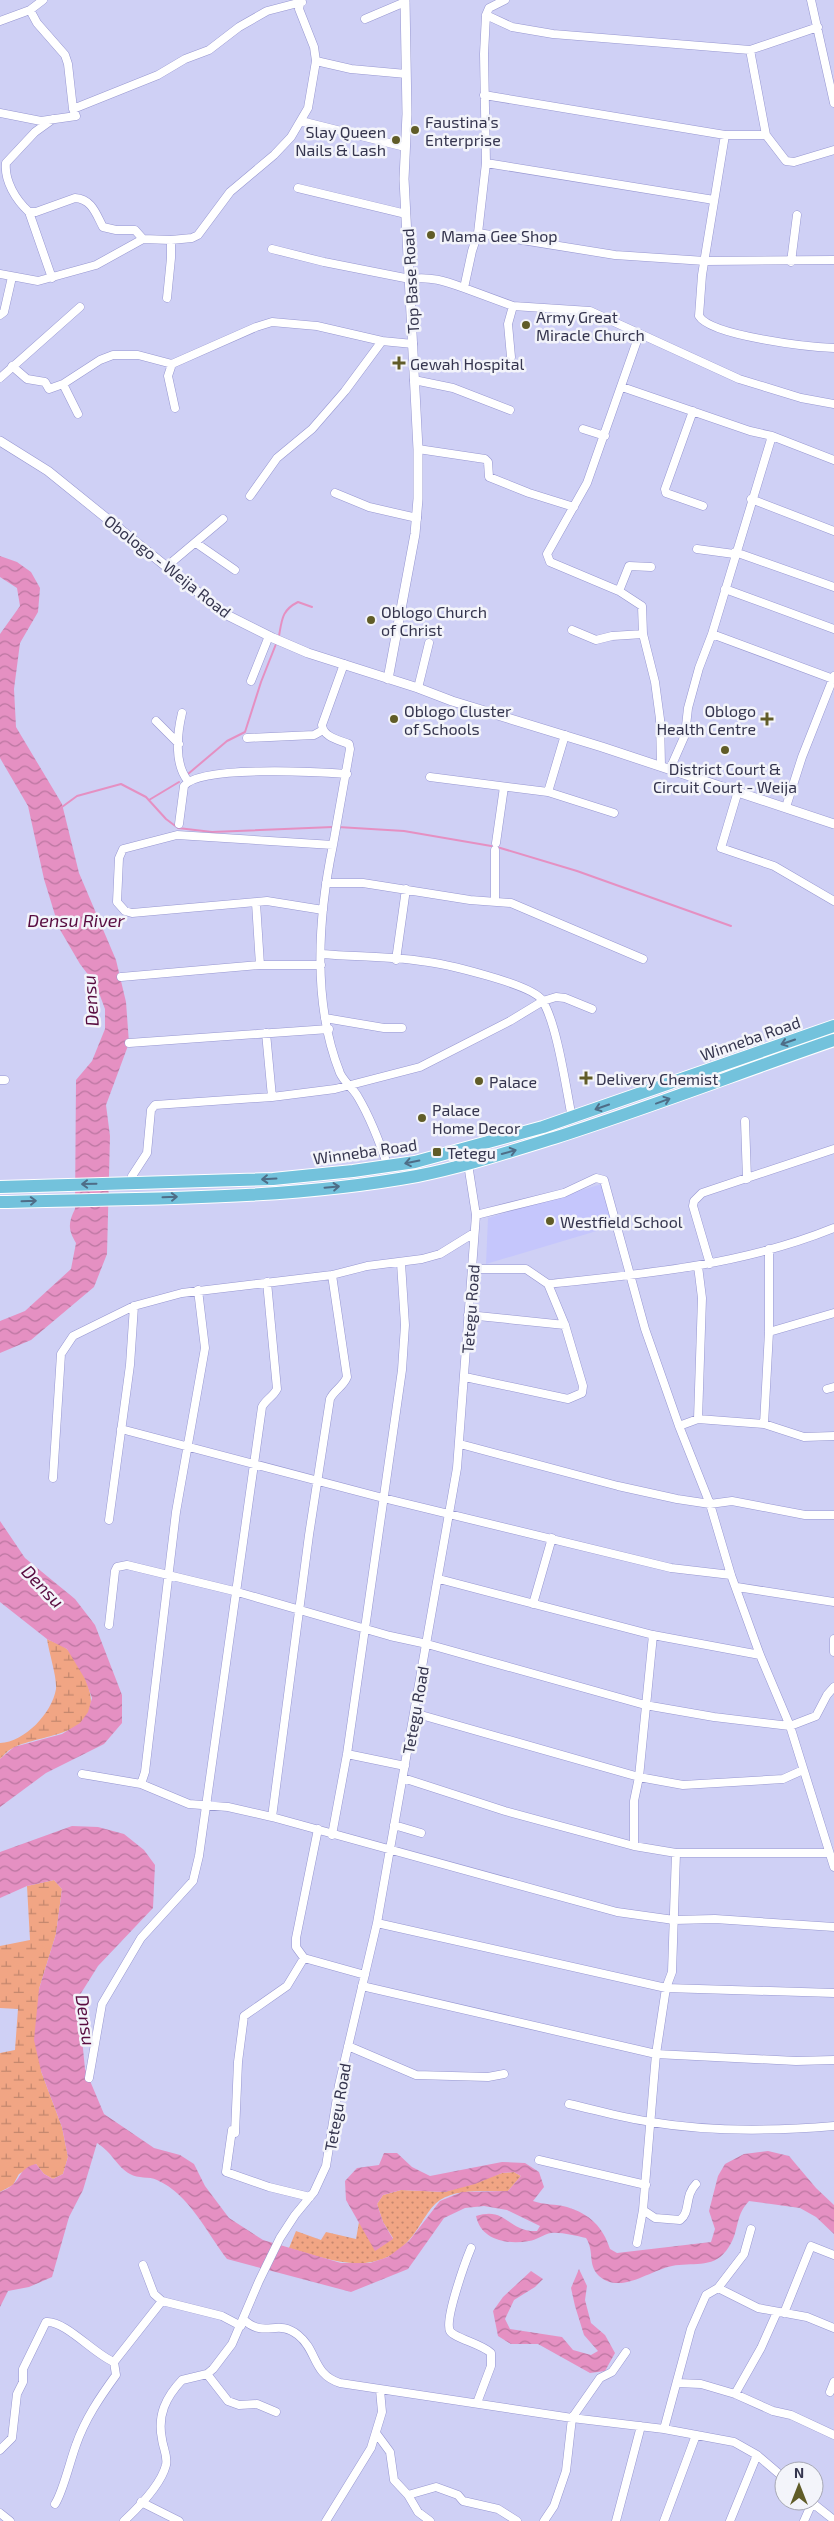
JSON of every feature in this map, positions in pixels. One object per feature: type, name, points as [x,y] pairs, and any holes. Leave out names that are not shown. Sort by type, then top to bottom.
[{"type":"highway","name":"Winneba Road","points":[[0,1187],[272,1179],[388,1167],[469,1149],[572,1118],[834,1026]]},
{"type":"highway","name":"Winneba Road","points":[[0,1202],[276,1192],[365,1184],[468,1164],[576,1131],[834,1040]]},
{"type":"street","points":[[0,20],[30,10],[42,0]]},
{"type":"street","points":[[464,288],[478,233],[486,163],[484,54],[486,15],[489,8],[505,0]]},
{"type":"street","points":[[811,0],[834,103]]},
{"type":"street","points":[[365,19],[405,1]]},
{"type":"street","name":"Top Base Road","points":[[388,679],[417,518],[418,449],[406,214],[405,1]]},
{"type":"street","points":[[73,109],[158,75],[185,59],[209,50],[239,27],[267,11],[302,2]]},
{"type":"street","points":[[0,274],[38,281],[96,265],[142,238],[153,237],[171,240],[192,238],[198,235],[230,192],[291,137],[308,108],[316,61],[314,48],[299,9],[302,2]]},
{"type":"street","points":[[0,113],[29,120],[76,116],[73,109],[68,64],[65,55],[41,29],[30,10]]},
{"type":"street","points":[[486,15],[512,27],[553,34],[750,50],[818,27]]},
{"type":"street","points":[[750,50],[766,134],[788,162],[834,150]]},
{"type":"street","points":[[316,61],[352,69],[406,74]]},
{"type":"street","points":[[484,94],[726,135],[766,134]]},
{"type":"street","points":[[52,119],[35,132],[6,163],[7,181],[29,212],[52,278]]},
{"type":"street","points":[[301,121],[405,147]]},
{"type":"street","points":[[726,135],[705,261],[699,310],[702,321],[760,339],[807,347],[834,348]]},
{"type":"street","points":[[486,163],[714,200]]},
{"type":"street","points":[[298,188],[406,214]]},
{"type":"street","points":[[29,212],[36,212],[75,198],[81,198],[94,209],[103,227],[116,230],[135,230],[142,238]]},
{"type":"street","points":[[791,262],[797,215]]},
{"type":"street","points":[[478,233],[615,255],[705,261],[791,262],[834,260]]},
{"type":"street","points":[[167,298],[172,258],[171,240]]},
{"type":"street","points":[[272,248],[316,261],[410,279],[424,277],[443,280],[512,306],[590,311],[739,379],[801,398],[834,404]]},
{"type":"street","points":[[0,315],[4,312],[12,277]]},
{"type":"street","points":[[511,357],[508,324],[512,306]]},
{"type":"street","points":[[0,378],[80,307]]},
{"type":"street","points":[[12,366],[27,379],[45,382],[49,389],[63,384],[100,360],[113,355],[138,355],[172,364],[256,327],[272,322],[317,326],[382,341],[413,344]]},
{"type":"street","points":[[639,335],[622,388],[587,483],[547,554],[547,558],[550,562],[619,591],[642,606],[643,634],[655,682],[665,768]]},
{"type":"street","points":[[250,496],[277,458],[312,429],[345,391],[382,341]]},
{"type":"street","points":[[172,364],[168,376],[175,408]]},
{"type":"street","points":[[414,380],[446,386],[510,410]]},
{"type":"street","points":[[63,384],[78,414]]},
{"type":"street","points":[[622,388],[750,431],[772,436],[834,460]]},
{"type":"street","points":[[693,411],[665,489],[666,493],[703,506]]},
{"type":"street","points":[[583,429],[605,436]]},
{"type":"street","points":[[665,768],[685,735],[688,708],[772,436]]},
{"type":"street","name":"Obologo - Weija Road","points":[[0,441],[48,471],[225,614],[269,636],[308,653],[418,688],[452,701],[565,735],[834,824]]},
{"type":"street","points":[[418,449],[485,459],[488,462],[489,477],[529,493],[574,507]]},
{"type":"street","points":[[335,493],[369,507],[417,518]]},
{"type":"street","points":[[751,499],[834,531]]},
{"type":"street","points":[[166,567],[223,519]]},
{"type":"street","points":[[196,543],[235,570]]},
{"type":"street","points":[[696,549],[735,553],[834,587]]},
{"type":"street","points":[[619,591],[629,566],[651,567]]},
{"type":"street","points":[[725,590],[834,630]]},
{"type":"street","points":[[572,630],[596,640],[612,636],[643,634]]},
{"type":"street","points":[[712,634],[834,678],[802,756],[786,807]]},
{"type":"street","points":[[251,681],[269,636]]},
{"type":"street","points":[[418,688],[429,643]]},
{"type":"street","points":[[344,664],[322,725],[327,735],[349,744],[350,755],[326,883],[320,988],[325,1018],[341,1075],[357,1095],[368,1115],[388,1167]]},
{"type":"street","points":[[182,713],[178,729],[180,768],[188,781]]},
{"type":"street","points":[[156,721],[179,744]]},
{"type":"street","points":[[247,738],[314,735],[323,730]]},
{"type":"street","points":[[548,792],[565,735]]},
{"type":"street","points":[[179,824],[184,786],[188,781],[240,771],[346,774]]},
{"type":"street","points":[[430,777],[548,792],[614,812]]},
{"type":"street","points":[[495,901],[496,847],[504,787]]},
{"type":"street","points":[[738,791],[721,848],[774,866],[834,901]]},
{"type":"street","points":[[323,910],[277,902],[256,902],[150,913],[125,911],[117,902],[119,858],[123,849],[177,836],[333,845]]},
{"type":"street","points":[[326,883],[363,883],[470,900],[511,903],[643,959]]},
{"type":"street","points":[[396,960],[406,889]]},
{"type":"street","points":[[256,902],[260,966]]},
{"type":"street","points":[[322,954],[430,962],[477,973],[532,990],[543,1001],[555,1038],[572,1118]]},
{"type":"street","points":[[120,977],[260,966],[321,965]]},
{"type":"street","points":[[132,1176],[147,1153],[151,1110],[155,1105],[272,1097],[348,1085],[420,1067],[510,1021],[543,1001],[556,997],[565,998],[592,1009]]},
{"type":"street","points":[[325,1018],[384,1028],[402,1028]]},
{"type":"street","points":[[130,1043],[329,1029]]},
{"type":"street","points":[[266,1033],[272,1097]]},
{"type":"street","points":[[745,1121],[747,1180]]},
{"type":"street","points":[[710,1264],[693,1206],[694,1201],[702,1193],[747,1180],[834,1149]]},
{"type":"street","name":"Tetegu Road","points":[[207,2374],[226,2353],[243,2323],[280,2238],[319,2184],[326,2166],[339,2085],[377,1923],[439,1579],[460,1444],[476,1215],[468,1164]]},
{"type":"street","points":[[476,1215],[564,1193],[600,1177],[604,1180],[645,1329],[678,1426],[710,1504],[731,1575],[737,1587],[760,1655],[790,1726],[828,1853],[834,1867]]},
{"type":"street","points":[[548,1284],[630,1276],[710,1264],[769,1249],[834,1228]]},
{"type":"street","points":[[53,1478],[61,1354],[65,1345],[73,1336],[134,1306],[198,1290],[332,1274],[368,1266],[401,1263],[440,1254],[474,1233]]},
{"type":"street","points":[[764,1424],[769,1332],[769,1249]]},
{"type":"street","points":[[332,1835],[347,1754],[402,1370],[404,1325],[401,1263]]},
{"type":"street","points":[[698,1266],[702,1298],[698,1419]]},
{"type":"street","points":[[465,1377],[568,1399],[582,1393],[583,1386],[565,1325],[548,1284],[526,1270],[473,1269]]},
{"type":"street","points":[[272,1818],[317,1479],[330,1399],[333,1391],[345,1383],[347,1377],[332,1274]]},
{"type":"street","points":[[89,2078],[102,2004],[141,1938],[193,1881],[199,1856],[204,1805],[234,1591],[262,1407],[265,1401],[274,1395],[277,1389],[267,1282]]},
{"type":"street","points":[[141,1784],[145,1772],[176,1512],[205,1348],[198,1290]]},
{"type":"street","points":[[109,1520],[134,1336],[134,1306]]},
{"type":"street","points":[[769,1332],[834,1314]]},
{"type":"street","points":[[468,1315],[565,1325]]},
{"type":"street","points":[[678,1426],[698,1419],[764,1424],[804,1437],[834,1436]]},
{"type":"street","points":[[121,1429],[189,1445],[383,1498],[450,1512],[677,1569],[731,1575]]},
{"type":"street","points":[[460,1444],[618,1486],[710,1504],[732,1501],[805,1515],[834,1515]]},
{"type":"street","points":[[533,1604],[552,1538]]},
{"type":"street","points":[[109,1625],[117,1567],[127,1565],[234,1591],[365,1629],[426,1644],[644,1705],[714,1717],[790,1726],[816,1716],[826,1695],[834,1687]]},
{"type":"street","points":[[439,1579],[653,1635],[760,1655]]},
{"type":"street","points":[[737,1587],[834,1602]]},
{"type":"street","points":[[634,1846],[634,1801],[639,1777],[644,1705],[653,1635]]},
{"type":"street","points":[[834,1639],[834,1652]]},
{"type":"street","points":[[414,1713],[639,1777],[683,1785],[719,1785],[783,1779],[803,1770]]},
{"type":"street","points":[[347,1754],[404,1766]]},
{"type":"street","points":[[82,1774],[141,1784],[189,1804],[228,1807],[272,1818],[617,1912],[674,1920],[715,1919],[834,1927]]},
{"type":"street","points":[[403,1778],[505,1811],[634,1846],[676,1852],[828,1853]]},
{"type":"street","points":[[394,1825],[421,1833]]},
{"type":"street","points":[[318,1830],[296,1938],[296,1948],[304,1958],[365,1975]]},
{"type":"street","points":[[637,2243],[646,2185],[656,2054],[666,1988],[672,1972],[676,1852]]},
{"type":"street","points":[[377,1923],[666,1988],[834,1994]]},
{"type":"street","points":[[304,1958],[287,1986],[244,2016],[238,2062],[233,2132],[226,2172],[269,2187],[310,2197]]},
{"type":"street","points":[[362,1986],[656,2054],[796,2061],[834,2060]]},
{"type":"street","points":[[348,2046],[416,2075],[488,2076],[504,2074]]},
{"type":"street","points":[[569,2104],[651,2122],[698,2127],[776,2128],[834,2126]]},
{"type":"street","points":[[540,2160],[646,2185]]},
{"type":"street","points":[[643,2210],[655,2218],[680,2220],[686,2214],[689,2193],[696,2184]]},
{"type":"street","points":[[664,2429],[695,2320],[706,2295],[718,2288],[744,2254],[751,2229]]},
{"type":"street","points":[[735,2394],[781,2312],[811,2246],[834,2255]]},
{"type":"street","points":[[471,2248],[454,2298],[449,2326],[454,2334],[484,2347],[490,2354],[490,2366],[477,2403]]},
{"type":"street","points":[[143,2265],[154,2294],[162,2301],[222,2316],[253,2328],[263,2330],[285,2327],[292,2331],[305,2341],[320,2371],[332,2381],[380,2390],[572,2418],[664,2429],[734,2442],[757,2455],[774,2469]]},
{"type":"street","points":[[718,2288],[758,2308],[807,2317],[834,2328]]},
{"type":"street","points":[[114,2362],[162,2301]]},
{"type":"street","points":[[0,2450],[12,2438],[17,2394],[23,2382],[23,2369],[46,2322],[54,2323],[84,2340],[114,2362],[116,2375],[87,2417],[66,2470],[60,2496],[55,2504]]},
{"type":"street","points":[[544,2521],[554,2506],[566,2471],[572,2418],[600,2378],[612,2372],[626,2352]]},
{"type":"street","points":[[124,2521],[142,2502],[159,2479],[166,2463],[161,2430],[164,2405],[182,2380],[207,2374],[228,2401],[239,2405],[257,2404],[276,2412]]},
{"type":"street","points":[[830,2392],[834,2382]]},
{"type":"street","points":[[677,2383],[701,2384],[735,2394],[772,2411],[791,2415],[834,2435]]},
{"type":"street","points":[[326,2521],[366,2458],[382,2412],[380,2390]]},
{"type":"street","points":[[616,2521],[641,2426]]},
{"type":"street","points":[[376,2433],[390,2452],[394,2480],[408,2496],[418,2512],[430,2521]]},
{"type":"street","points":[[664,2521],[696,2435]]},
{"type":"street","points":[[730,2521],[757,2455]]},
{"type":"street","points":[[408,2496],[436,2487],[458,2495],[463,2501],[498,2509],[518,2521]]},
{"type":"street","points":[[142,2502],[179,2521]]},
{"type":"street","points":[[822,2511],[834,2520]]},
{"type":"street","points":[[0,2513],[10,2521]]},
{"type":"shaded area","name":"Westfield School","points":[[602,1184],[613,1224],[600,1230],[486,1264],[488,1218]]},
{"type":"green space","points":[[47,1639],[66,1648],[79,1665],[87,1683],[91,1700],[88,1713],[81,1723],[70,1730],[13,1748],[0,1759],[0,1743],[19,1738],[28,1732],[43,1716],[53,1698],[56,1684]]},
{"type":"green space","points":[[54,1880],[62,1889],[56,1934],[39,1989],[41,2071],[62,2127],[68,2157],[63,2174],[53,2179],[44,2174],[36,2164],[19,2174],[13,2185],[0,2192],[0,2053],[15,2050],[18,2009],[0,2008],[0,1946],[30,1940],[27,1886]]},
{"type":"green space","points":[[514,2172],[521,2176],[508,2191],[464,2192],[440,2200],[431,2208],[414,2235],[397,2251],[383,2259],[368,2263],[352,2263],[336,2261],[289,2248],[296,2231],[321,2240],[326,2232],[356,2239],[359,2222],[376,2250],[393,2238],[383,2222],[377,2204],[383,2195],[401,2190],[445,2192],[502,2173]]},
{"type":"water","name":"Densu River","points":[[0,556],[17,562],[31,572],[40,588],[38,612],[20,643],[14,689],[16,727],[62,804],[79,873],[116,960],[126,1002],[129,1043],[106,1105],[110,1136],[107,1254],[94,1287],[31,1340],[0,1353],[0,1321],[25,1311],[71,1269],[76,1243],[71,1234],[70,1226],[75,1209],[76,1080],[92,1061],[105,1029],[105,1009],[96,985],[80,964],[59,928],[44,879],[28,806],[0,758],[0,634],[20,606],[17,588],[0,577]]},
{"type":"water","name":"Densu","points":[[0,1521],[25,1558],[75,1599],[95,1625],[122,1695],[122,1723],[104,1744],[46,1773],[0,1807],[0,1759],[14,1747],[62,1734],[80,1723],[88,1712],[92,1698],[85,1679],[67,1649],[47,1639],[0,1602]]},
{"type":"water","points":[[72,1826],[98,1827],[124,1834],[144,1850],[155,1865],[153,1908],[98,1966],[78,1998],[85,2069],[104,2114],[154,2148],[180,2155],[194,2164],[205,2186],[229,2218],[263,2240],[341,2263],[370,2263],[388,2257],[409,2241],[440,2201],[462,2192],[508,2191],[521,2176],[514,2172],[502,2173],[475,2184],[445,2192],[401,2190],[383,2195],[377,2204],[383,2222],[393,2239],[375,2251],[346,2200],[345,2181],[357,2168],[379,2165],[384,2153],[397,2153],[412,2167],[430,2176],[502,2162],[525,2163],[539,2172],[544,2187],[533,2201],[559,2205],[582,2213],[594,2222],[604,2234],[610,2249],[617,2253],[711,2242],[715,2229],[709,2211],[718,2176],[725,2164],[744,2154],[768,2151],[789,2156],[816,2188],[834,2205],[834,2234],[816,2217],[800,2208],[749,2201],[741,2213],[731,2244],[720,2257],[708,2263],[663,2268],[636,2280],[617,2283],[608,2281],[599,2276],[595,2271],[589,2243],[586,2238],[551,2233],[529,2241],[504,2241],[489,2236],[483,2231],[476,2216],[494,2214],[519,2228],[527,2230],[537,2231],[540,2226],[507,2210],[484,2206],[465,2208],[444,2218],[408,2269],[351,2292],[227,2259],[188,2204],[179,2195],[157,2180],[136,2176],[125,2171],[97,2143],[83,2190],[69,2217],[52,2277],[29,2287],[8,2291],[0,2307],[0,2192],[15,2183],[26,2168],[36,2164],[44,2174],[53,2179],[63,2174],[68,2157],[62,2127],[41,2071],[34,2040],[39,1989],[56,1934],[62,1889],[54,1880],[27,1886],[0,1898],[0,1852]]},
{"type":"water","points":[[579,2269],[587,2286],[585,2300],[591,2323],[605,2335],[615,2353],[605,2371],[590,2373],[538,2344],[511,2344],[498,2336],[493,2311],[503,2297],[531,2271],[543,2279],[535,2287],[514,2300],[505,2319],[510,2329],[562,2337],[573,2350],[591,2355],[598,2351],[584,2335],[575,2306],[571,2288]]},
{"type":"waterway","points":[[279,636],[282,620],[289,608],[298,602],[312,607]]},
{"type":"waterway","points":[[188,774],[227,741],[245,732],[261,682],[276,644]]},
{"type":"waterway","points":[[149,800],[179,782]]},
{"type":"waterway","points":[[62,807],[77,796],[121,784],[146,797],[166,819],[178,828],[212,832],[333,827]]},
{"type":"waterway","points":[[338,827],[404,831],[497,847],[577,871],[731,926]]},
{"type":"place","name":"Faustina's Enterprise","points":[[415,130]]},
{"type":"place","name":"Slay Queen Nails & Lash","points":[[396,140]]},
{"type":"place","name":"Mama Gee Shop","points":[[431,235]]},
{"type":"place","name":"Army Great Miracle Church","points":[[526,325]]},
{"type":"place","name":"Gewah Hospital","points":[[399,363]]},
{"type":"place","name":"Oblogo Church of Christ","points":[[371,620]]},
{"type":"place","name":"Oblogo Cluster of Schools","points":[[394,719]]},
{"type":"place","name":"Oblogo Health Centre","points":[[767,719]]},
{"type":"place","name":"District Court & Circuit Court - Weija","points":[[725,750]]},
{"type":"place","name":"Delivery Chemist","points":[[586,1078]]},
{"type":"place","name":"Palace","points":[[479,1081]]},
{"type":"place","name":"Palace Home Decor","points":[[422,1118]]},
{"type":"place","name":"Tetegu","points":[[437,1152]]},
{"type":"place","name":"Westfield School","points":[[550,1221]]}]
